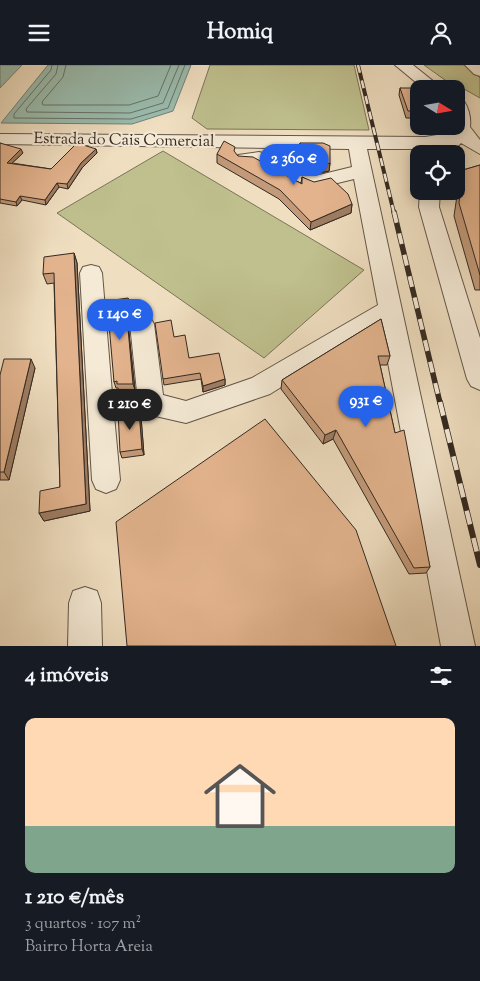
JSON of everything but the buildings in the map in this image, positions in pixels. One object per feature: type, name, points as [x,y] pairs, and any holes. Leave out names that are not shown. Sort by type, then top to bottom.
[{"type":"street","points":[[403,65],[424,80]]},
{"type":"street","points":[[473,65],[480,71]]},
{"type":"street","points":[[465,106],[480,111]]},
{"type":"street","points":[[465,122],[479,115]]},
{"type":"street","name":"Estrada do Cais Comercial","points":[[0,139],[357,144],[425,143],[447,135]]},
{"type":"street","points":[[464,135],[480,149]]},
{"type":"street","points":[[357,144],[458,646]]},
{"type":"street","points":[[465,155],[480,149]]},
{"type":"street","points":[[245,159],[259,158],[313,183],[362,171]]},
{"type":"street","points":[[429,200],[429,207],[480,379]]},
{"type":"street","points":[[438,237],[437,209],[439,200]]},
{"type":"street","points":[[91,273],[106,480]]},
{"type":"street","points":[[100,405],[151,404],[186,412],[262,386],[389,309]]},
{"type":"street","points":[[142,325],[151,404]]},
{"type":"street","points":[[85,603],[85,646]]},
{"type":"green space","points":[[210,65],[354,65],[369,130],[207,129],[192,118]]},
{"type":"green space","points":[[424,65],[467,65],[480,78],[480,98],[465,90],[465,80],[445,80]]},
{"type":"green space","points":[[163,151],[364,270],[264,358],[57,213]]},
{"type":"water","points":[[0,65],[22,65],[0,88]]},
{"type":"water","points":[[48,65],[191,65],[173,111],[132,124],[1,123]]},
{"type":"railway","points":[[358,65],[394,213]]},
{"type":"railway","points":[[394,212],[440,403]]},
{"type":"railway","points":[[440,402],[480,565]]}]
